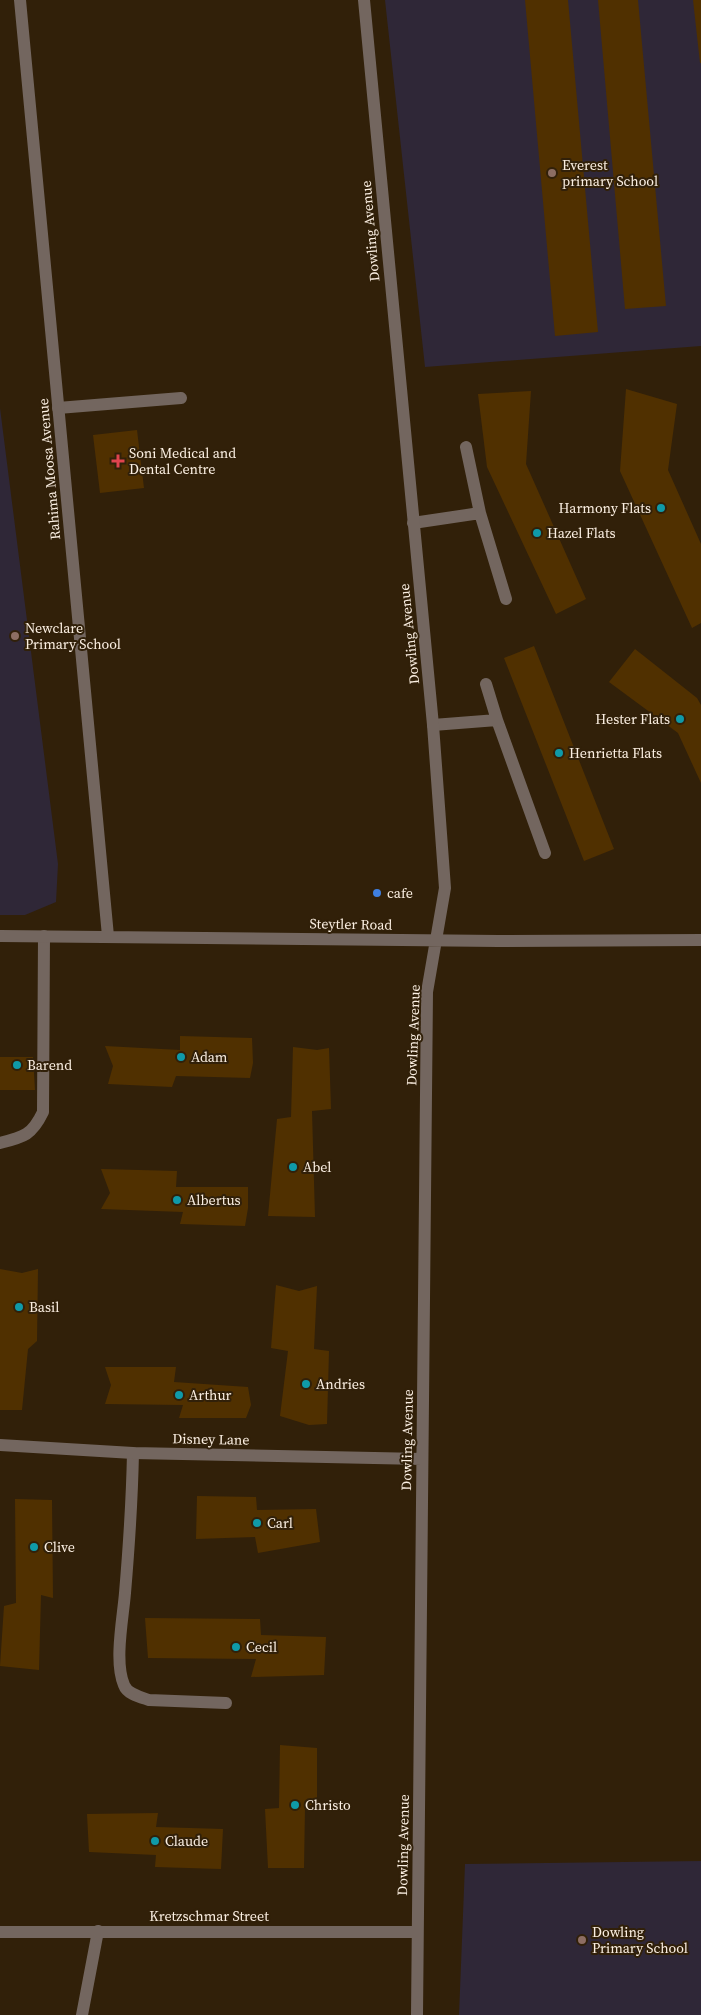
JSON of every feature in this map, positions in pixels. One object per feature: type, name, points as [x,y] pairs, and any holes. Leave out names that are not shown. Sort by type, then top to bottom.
[{"type":"street","name":"Rahima Moosa Avenue","points":[[20,0],[108,936]]},
{"type":"street","name":"Dowling Avenue","points":[[364,0],[433,725],[445,888],[427,992],[417,2015]]},
{"type":"street","points":[[58,408],[181,398]]},
{"type":"street","points":[[466,447],[480,513],[506,599]]},
{"type":"street","points":[[413,523],[480,513]]},
{"type":"street","points":[[486,684],[545,853]]},
{"type":"street","points":[[433,725],[497,720]]},
{"type":"street","name":"Steytler Road","points":[[0,936],[436,940],[701,940]]},
{"type":"street","points":[[0,1143],[27,1135],[36,1125],[42,1112],[44,936]]},
{"type":"street","name":"Disney Lane","points":[[0,1445],[133,1452],[422,1459]]},
{"type":"street","points":[[133,1452],[132,1500],[121,1640],[121,1674],[124,1687],[136,1696],[148,1700],[226,1703]]},
{"type":"street","points":[[82,2015],[98,1931]]},
{"type":"street","name":"Kretzschmar Street","points":[[0,1932],[417,1932]]},
{"type":"shaded area","name":"Everest primary School","points":[[385,0],[701,0],[701,346],[425,367]]},
{"type":"shaded area","name":"Newclare Primary School","points":[[0,408],[58,864],[56,902],[25,915],[0,915]]},
{"type":"shaded area","name":"Dowling Primary School","points":[[701,1861],[701,2015],[459,2015],[465,1864]]},
{"type":"building","points":[[525,0],[568,0],[598,332],[555,336]]},
{"type":"building","points":[[598,0],[638,0],[666,306],[625,309]]},
{"type":"building","points":[[693,0],[701,0],[701,63],[700,63]]},
{"type":"building","name":"Harmony Flats","points":[[626,389],[677,404],[668,470],[701,544],[701,623],[692,628],[620,471]]},
{"type":"building","name":"Hazel Flats","points":[[531,391],[526,464],[586,599],[556,614],[487,467],[478,394]]},
{"type":"building","name":"Soni Medical and Dental Centre","points":[[137,430],[144,488],[100,493],[93,435]]},
{"type":"building","name":"Henrietta Flats","points":[[534,646],[614,849],[584,861],[504,658]]},
{"type":"building","name":"Hester Flats","points":[[635,649],[697,698],[701,705],[701,783],[678,733],[609,682]]},
{"type":"building","name":"Adam","points":[[180,1036],[252,1038],[253,1063],[250,1078],[176,1076],[172,1087],[108,1084],[113,1066],[105,1046],[180,1050]]},
{"type":"building","name":"Abel","points":[[293,1047],[317,1050],[329,1048],[331,1109],[312,1111],[315,1217],[268,1216],[277,1119],[291,1117]]},
{"type":"building","name":"Barend","points":[[0,1057],[33,1057],[35,1090],[0,1090]]},
{"type":"building","name":"Albertus","points":[[101,1169],[177,1171],[176,1187],[248,1187],[248,1208],[245,1226],[180,1224],[183,1212],[101,1209],[110,1193]]},
{"type":"building","name":"Basil","points":[[0,1269],[22,1273],[38,1269],[37,1341],[28,1349],[22,1410],[0,1410]]},
{"type":"building","name":"Andries","points":[[276,1285],[299,1291],[317,1286],[314,1349],[329,1351],[327,1424],[309,1425],[280,1416],[288,1351],[271,1348]]},
{"type":"building","name":"Arthur","points":[[105,1367],[176,1367],[174,1382],[248,1387],[251,1405],[246,1418],[179,1418],[183,1405],[105,1404],[111,1385]]},
{"type":"building","name":"Carl","points":[[197,1496],[256,1497],[257,1510],[316,1509],[320,1542],[258,1553],[255,1537],[196,1539]]},
{"type":"building","name":"Clive","points":[[15,1499],[52,1500],[53,1598],[41,1595],[39,1670],[0,1666],[4,1606],[16,1603]]},
{"type":"building","name":"Cecil","points":[[145,1618],[260,1619],[261,1635],[326,1637],[324,1675],[251,1677],[256,1659],[148,1658]]},
{"type":"building","name":"Christo","points":[[280,1745],[317,1748],[317,1803],[305,1807],[304,1868],[268,1868],[265,1809],[279,1808]]},
{"type":"building","name":"Claude","points":[[158,1813],[156,1827],[223,1829],[221,1869],[155,1867],[156,1855],[89,1852],[87,1814]]},
{"type":"place","name":"Everest primary School","points":[[552,173]]},
{"type":"place","name":"Soni Medical and Dental Centre","points":[[118,461]]},
{"type":"place","name":"Harmony Flats","points":[[661,508]]},
{"type":"place","name":"Hazel Flats","points":[[537,533]]},
{"type":"place","name":"Newclare Primary School","points":[[15,636]]},
{"type":"place","name":"Hester Flats","points":[[680,719]]},
{"type":"place","name":"Henrietta Flats","points":[[559,753]]},
{"type":"place","name":"cafe","points":[[377,893]]},
{"type":"place","name":"Adam","points":[[181,1057]]},
{"type":"place","name":"Barend","points":[[17,1065]]},
{"type":"place","name":"Abel","points":[[293,1167]]},
{"type":"place","name":"Albertus","points":[[177,1200]]},
{"type":"place","name":"Basil","points":[[19,1307]]},
{"type":"place","name":"Andries","points":[[306,1384]]},
{"type":"place","name":"Arthur","points":[[179,1395]]},
{"type":"place","name":"Carl","points":[[257,1523]]},
{"type":"place","name":"Clive","points":[[34,1547]]},
{"type":"place","name":"Cecil","points":[[236,1647]]},
{"type":"place","name":"Christo","points":[[295,1805]]},
{"type":"place","name":"Claude","points":[[155,1841]]},
{"type":"place","name":"Dowling Primary School","points":[[582,1940]]}]
